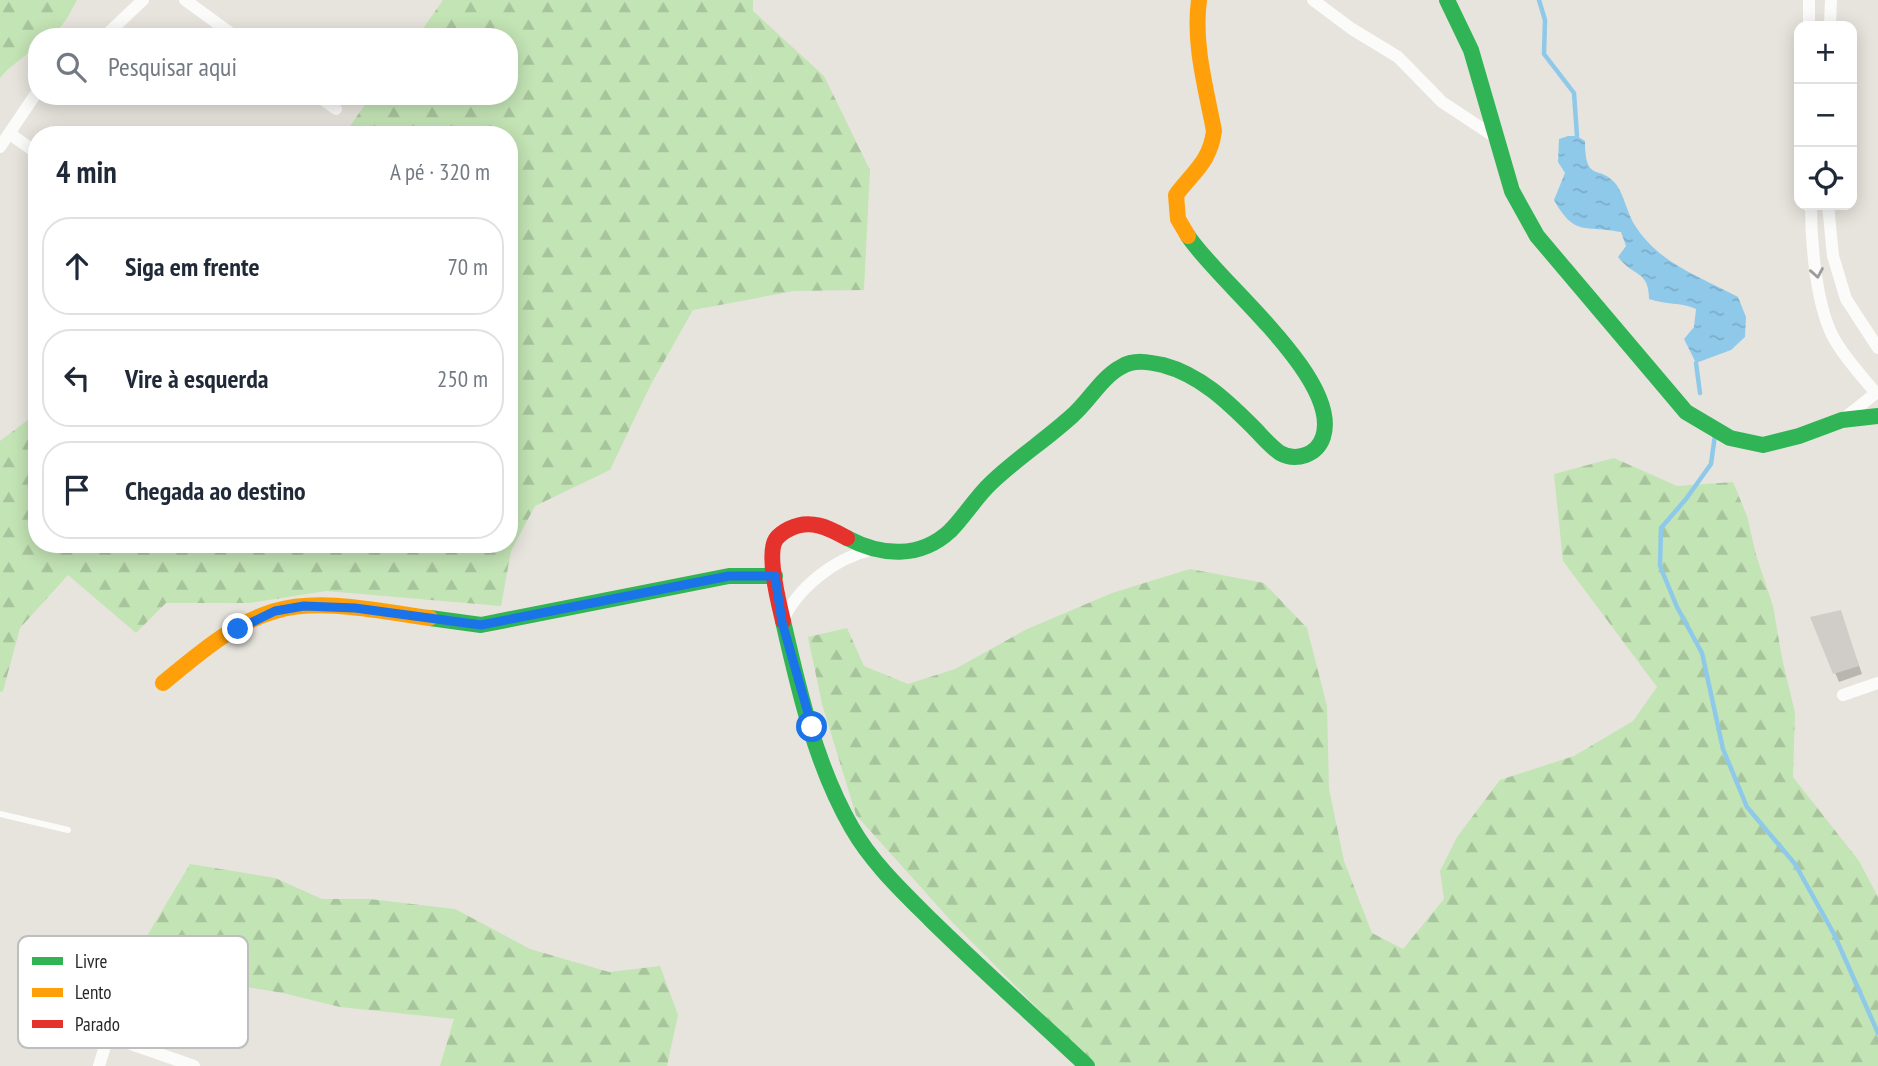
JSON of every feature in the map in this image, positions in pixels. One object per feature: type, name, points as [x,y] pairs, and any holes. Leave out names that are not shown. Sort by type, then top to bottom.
[{"type":"street","points":[[114,28],[144,0]]},
{"type":"street","points":[[185,0],[224,28]]},
{"type":"street","points":[[1087,1066],[934,924],[866,850],[844,814],[825,771],[782,622],[771,552],[775,539],[798,524],[810,523],[871,550],[902,552],[932,544],[954,526],[992,482],[1080,409],[1119,368],[1134,362],[1168,366],[1208,384],[1273,447],[1288,457],[1301,457],[1313,451],[1323,438],[1324,416],[1317,393],[1276,334],[1210,263],[1179,224],[1176,195],[1210,154],[1213,144],[1196,21],[1199,0]]},
{"type":"street","points":[[1313,0],[1352,29],[1398,57],[1442,102],[1498,139]]},
{"type":"street","points":[[1447,0],[1471,50],[1513,191],[1537,236],[1686,412],[1730,438],[1763,445],[1799,436],[1842,420],[1878,416]]},
{"type":"street","points":[[1809,0],[1809,21]]},
{"type":"street","points":[[1830,21],[1831,0]]},
{"type":"street","points":[[0,147],[28,103]]},
{"type":"street","points":[[330,105],[336,109]]},
{"type":"street","points":[[10,134],[28,147]]},
{"type":"street","points":[[1811,210],[1813,252],[1826,320],[1835,341],[1877,394],[1842,420]]},
{"type":"street","points":[[1828,210],[1833,256],[1846,299],[1878,348]]},
{"type":"street","points":[[782,622],[789,606],[818,578],[847,558],[871,550]]},
{"type":"street","points":[[163,683],[207,648],[250,622],[275,611],[304,606],[355,608],[481,625],[729,576],[775,576]]},
{"type":"street","points":[[1843,695],[1878,682]]},
{"type":"street","points":[[99,1066],[104,1048]]},
{"type":"street","points":[[142,1048],[194,1066]]},
{"type":"lane","points":[[0,814],[68,830]]},
{"type":"green space","points":[[0,0],[77,0],[59,28],[28,28],[28,53],[0,78]]},
{"type":"green space","points":[[443,0],[753,0],[753,11],[824,76],[870,170],[864,290],[794,291],[693,310],[650,386],[610,470],[535,506],[518,538],[518,126],[350,126],[365,105],[518,105],[518,28],[423,28]]},
{"type":"green space","points":[[28,420],[28,553],[511,553],[501,606],[326,591],[249,603],[166,603],[136,633],[68,575],[20,628],[3,691],[0,692],[0,441]]},
{"type":"green space","points":[[1614,458],[1677,486],[1733,482],[1747,516],[1756,555],[1773,606],[1795,713],[1793,777],[1859,861],[1878,897],[1878,1066],[1095,1066],[953,923],[856,815],[822,704],[808,637],[847,628],[864,666],[908,684],[955,669],[1025,630],[1112,593],[1190,569],[1264,583],[1307,628],[1327,706],[1329,789],[1344,861],[1372,933],[1403,949],[1444,899],[1440,871],[1457,837],[1500,780],[1574,756],[1633,721],[1657,687],[1563,561],[1554,474]]},
{"type":"green space","points":[[190,864],[275,878],[322,899],[369,899],[455,909],[530,949],[609,972],[660,966],[678,1015],[667,1066],[440,1066],[454,1019],[340,1007],[248,987],[248,936],[147,936]]},
{"type":"water","points":[[1577,136],[1585,141],[1591,168],[1616,184],[1634,224],[1655,249],[1681,268],[1738,297],[1746,317],[1745,337],[1731,350],[1696,363],[1684,339],[1694,327],[1696,309],[1649,299],[1643,278],[1618,257],[1626,246],[1621,232],[1575,225],[1561,212],[1554,200],[1565,173],[1558,162],[1559,139]]},
{"type":"building","points":[[1841,610],[1859,666],[1833,674],[1810,617]]},
{"type":"waterway","points":[[1539,0],[1545,20],[1544,54],[1574,93],[1577,136]]},
{"type":"waterway","points":[[1696,363],[1700,393]]},
{"type":"waterway","points":[[1715,435],[1711,464],[1661,528],[1660,566],[1677,607],[1702,653],[1723,749],[1747,807],[1795,864],[1834,934],[1878,1033]]},
{"type":"traffic: fast","points":[[1447,0],[1471,50],[1512,191],[1537,236],[1686,412],[1730,438],[1763,445],[1799,436],[1842,420],[1878,416]]},
{"type":"traffic: fast","points":[[847,538],[873,548],[900,552],[926,546],[938,540],[950,531],[991,483],[1073,415],[1114,371],[1136,362],[1163,365],[1201,382],[1233,408],[1269,444],[1286,456],[1299,457],[1316,448],[1323,437],[1324,414],[1314,388],[1297,360],[1274,332],[1188,236]]},
{"type":"traffic: fast","points":[[430,618],[481,625],[729,576],[775,576]]},
{"type":"traffic: fast","points":[[783,621],[802,701],[819,754],[839,804],[860,841],[888,877],[931,920],[1087,1066]]},
{"type":"traffic: slow","points":[[1188,236],[1178,219],[1176,195],[1205,159],[1214,131],[1199,49],[1199,0]]},
{"type":"traffic: slow","points":[[163,683],[230,632],[259,616],[275,611],[332,605],[430,618]]},
{"type":"traffic: jam","points":[[783,621],[772,556],[776,539],[789,529],[804,524],[826,528],[847,538]]},
{"type":"route","points":[[238,629],[275,611],[304,606],[355,608],[481,625],[729,576],[775,576],[782,622],[812,727]]}]
